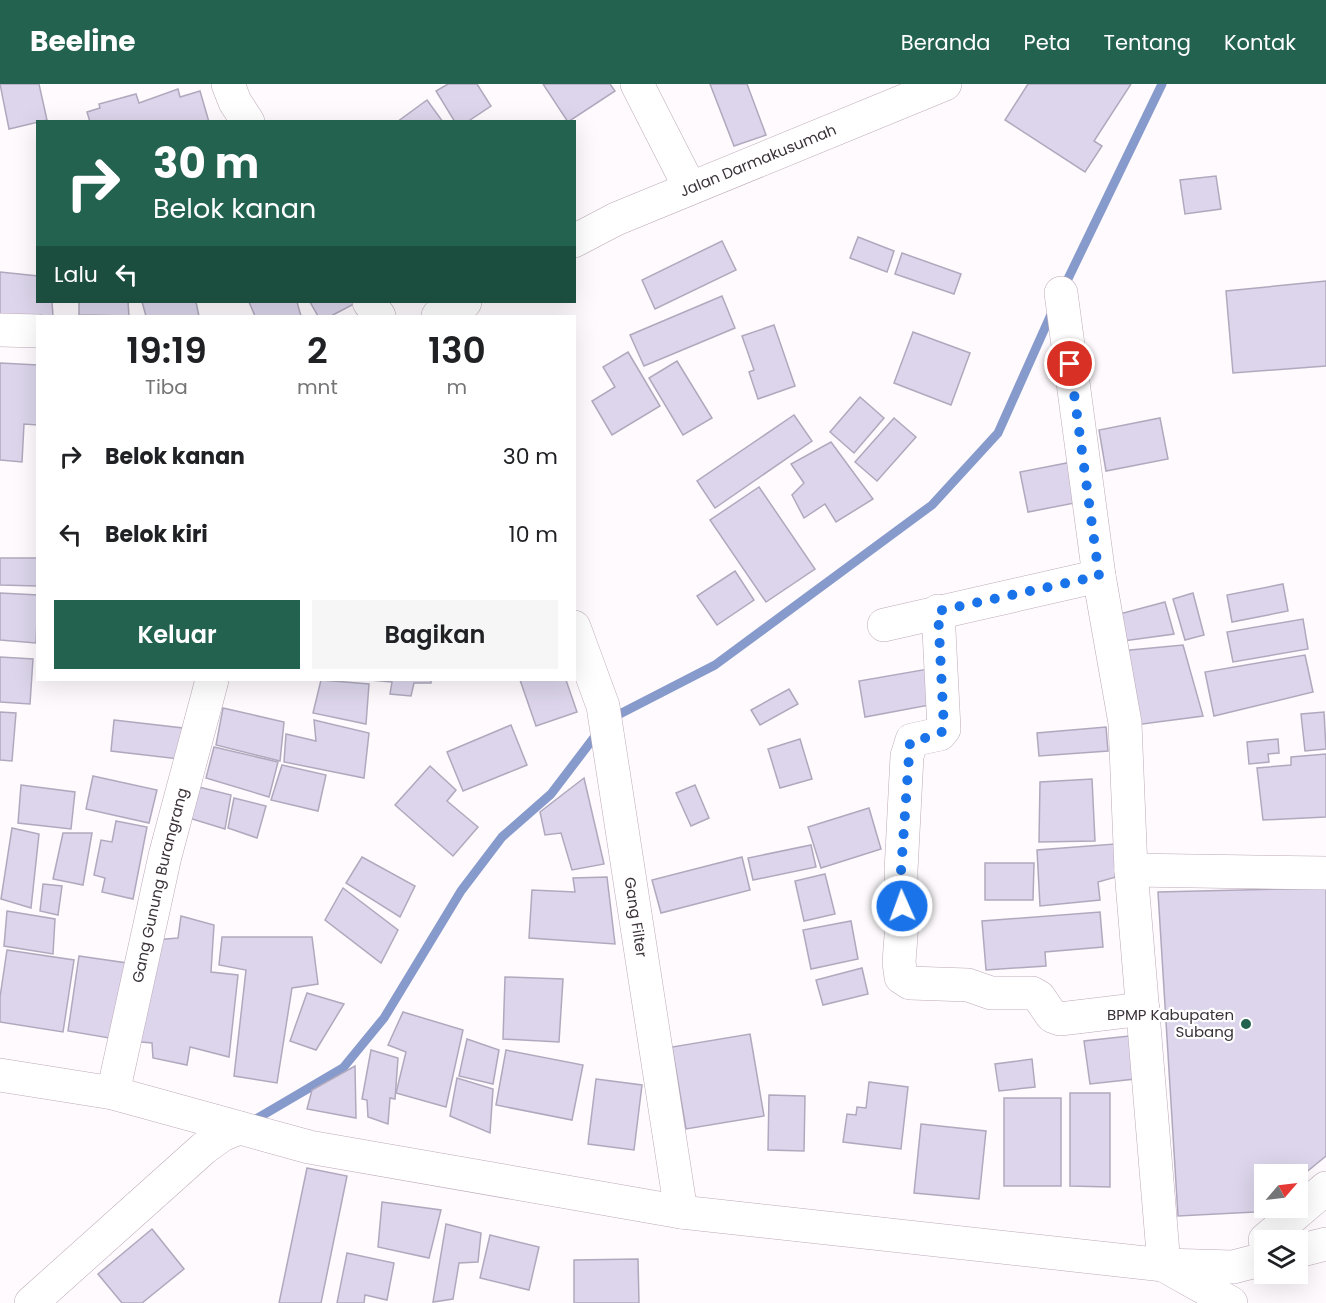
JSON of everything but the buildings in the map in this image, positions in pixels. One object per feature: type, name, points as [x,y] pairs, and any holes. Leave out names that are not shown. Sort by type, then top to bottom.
[{"type":"street","points":[[637,84],[690,188]]},
{"type":"street","name":"Jalan Darmakusumah","points":[[576,241],[616,219],[945,84]]},
{"type":"street","points":[[1061,294],[1099,576],[1125,723],[1131,870],[1164,1265]]},
{"type":"street","points":[[370,303],[379,315]]},
{"type":"street","points":[[440,315],[463,303]]},
{"type":"street","points":[[0,330],[36,331]]},
{"type":"street","points":[[884,625],[1099,576]]},
{"type":"street","points":[[938,611],[944,729],[940,734],[912,740],[907,756],[901,871],[902,923],[899,962],[901,977],[910,983],[968,985],[991,993],[1032,993],[1039,997],[1048,1012],[1059,1019],[1143,1009]]},
{"type":"street","name":"Gang Filter","points":[[576,632],[603,706],[681,1212]]},
{"type":"street","name":"Gang Gunung Burangrang","points":[[113,1093],[165,856],[212,681]]},
{"type":"street","points":[[1131,870],[1326,873]]},
{"type":"street","points":[[0,1075],[113,1093],[309,1147],[681,1212],[1164,1265],[1233,1267],[1254,1262]]},
{"type":"street","points":[[31,1303],[204,1148],[222,1135],[239,1128]]},
{"type":"street","points":[[1278,1230],[1326,1188]]},
{"type":"street","points":[[1308,1248],[1326,1244]]},
{"type":"street","points":[[1233,1267],[1254,1250]]},
{"type":"street","points":[[1164,1265],[1232,1303]]},
{"type":"waterway","points":[[1064,287],[1162,84]]},
{"type":"waterway","points":[[610,719],[715,665],[932,505],[998,433],[1053,310]]},
{"type":"waterway","points":[[251,1122],[343,1068],[384,1018],[461,891],[502,837],[551,794],[599,731]]},
{"type":"place","name":"BPMP Kabupaten Subang","points":[[1246,1024]]},
{"type":"route","points":[[902,906],[901,871],[906,814],[907,756],[910,742],[914,739],[940,734],[944,729],[938,611],[1099,576],[1070,364]]}]
